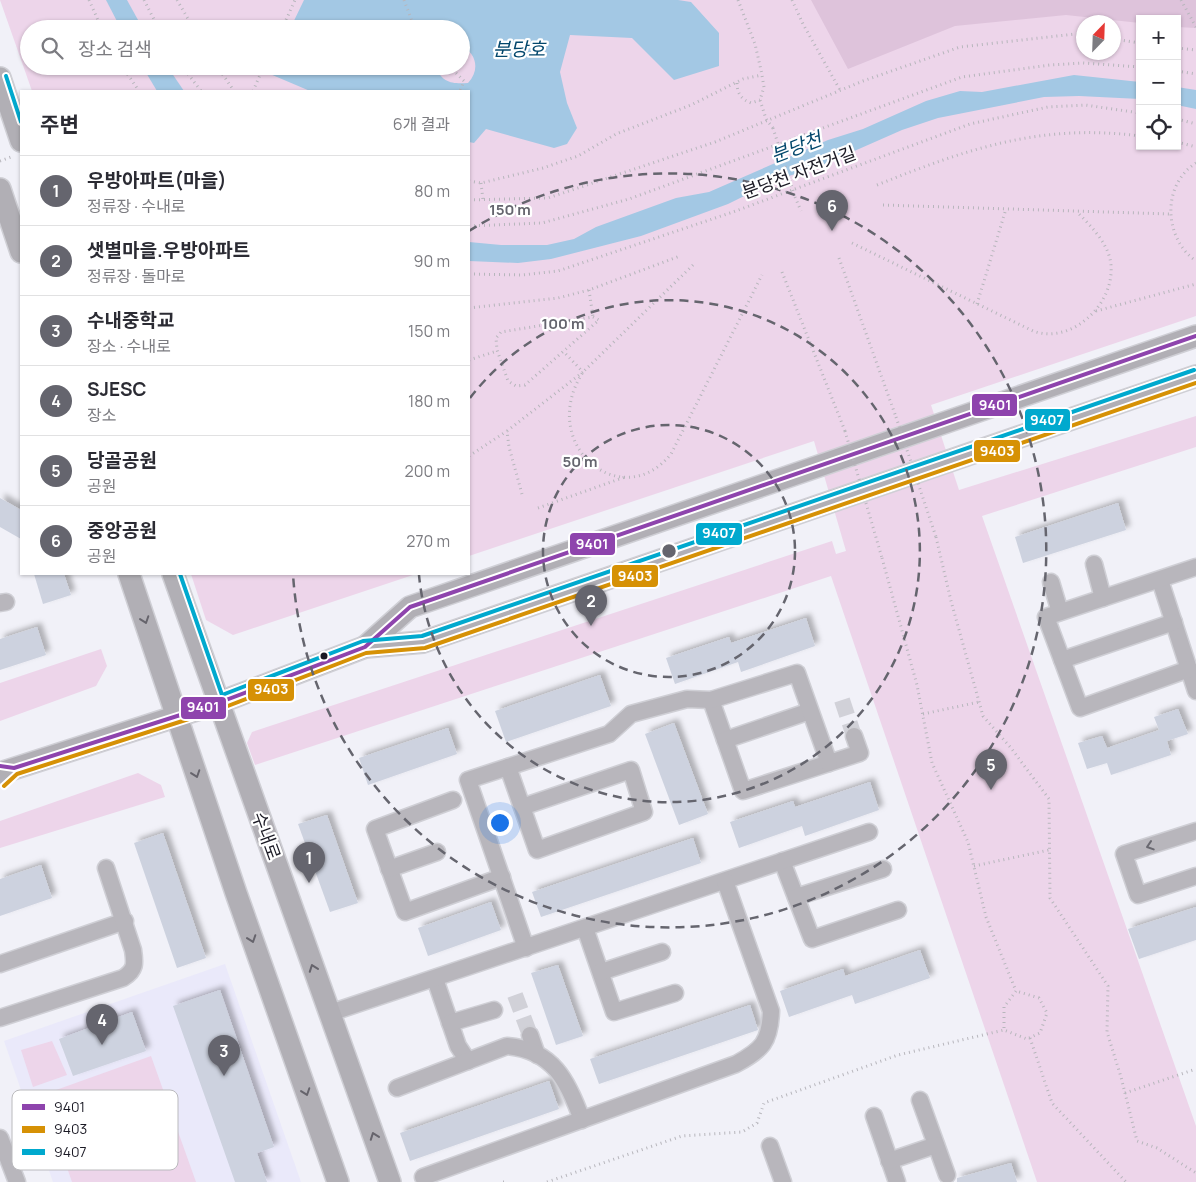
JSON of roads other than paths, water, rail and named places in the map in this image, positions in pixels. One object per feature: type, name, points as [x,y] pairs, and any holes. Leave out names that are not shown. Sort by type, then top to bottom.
[{"type":"main road","points":[[0,78],[20,137]]},
{"type":"main road","points":[[2,201],[20,249]]},
{"type":"main road","points":[[365,647],[410,607],[1196,336]]},
{"type":"main road","points":[[3,772],[218,703],[365,647],[423,642],[1196,376]]},
{"type":"main road","points":[[129,575],[338,1182]]},
{"type":"main road","name":"수내로","points":[[173,575],[390,1182]]},
{"type":"lane","points":[[1094,564],[1104,598]]},
{"type":"lane","points":[[1189,669],[1080,708],[1046,617],[1196,567]]},
{"type":"lane","points":[[1160,580],[1196,691]]},
{"type":"lane","points":[[1051,582],[1060,612]]},
{"type":"lane","points":[[1062,660],[1174,622]]},
{"type":"lane","points":[[526,948],[468,780],[609,734],[631,714],[688,699],[711,700],[797,673],[829,763]]},
{"type":"lane","points":[[711,700],[743,791],[860,752],[854,736]]},
{"type":"lane","points":[[724,740],[810,711]]},
{"type":"lane","points":[[508,767],[537,850],[644,812],[631,770],[522,807]]},
{"type":"lane","points":[[453,800],[375,829],[405,912],[502,877]]},
{"type":"lane","points":[[1196,831],[1124,854],[1138,895],[1196,876]]},
{"type":"lane","points":[[330,1013],[869,832]]},
{"type":"lane","points":[[389,869],[437,852]]},
{"type":"lane","points":[[782,861],[812,939],[898,910]]},
{"type":"lane","points":[[0,1018],[123,978],[131,973],[135,964],[125,921],[106,868]]},
{"type":"lane","points":[[796,897],[883,869]]},
{"type":"lane","points":[[423,1177],[736,1064],[755,1054],[765,1044],[770,1027],[771,1011],[725,881]]},
{"type":"lane","points":[[0,964],[125,921]]},
{"type":"lane","points":[[585,928],[614,1012],[675,993]]},
{"type":"lane","points":[[600,972],[662,952]]},
{"type":"lane","points":[[435,979],[458,1046],[468,1061]]},
{"type":"lane","points":[[450,1023],[494,1010]]},
{"type":"lane","points":[[530,1035],[537,1055]]},
{"type":"lane","points":[[397,1088],[507,1046],[527,1050],[537,1055],[565,1078],[582,1120]]},
{"type":"lane","points":[[920,1100],[947,1175]]},
{"type":"lane","points":[[874,1116],[897,1182]]},
{"type":"lane","points":[[0,1138],[12,1169]]},
{"type":"lane","points":[[890,1161],[936,1145]]},
{"type":"lane","points":[[770,1146],[783,1182]]},
{"type":"lane","points":[[12,1170],[17,1182]]},
{"type":"water","points":[[106,0],[127,0],[138,20],[116,20]]},
{"type":"water","name":"분당호","points":[[304,0],[678,0],[691,2],[719,33],[719,66],[674,80],[632,38],[570,35],[560,72],[567,103],[577,128],[567,144],[554,148],[486,129],[474,143],[470,142],[470,90],[308,90],[272,75],[440,75],[452,83],[468,83],[472,78],[475,68],[475,62],[470,52],[470,20],[294,20]]},
{"type":"water","points":[[147,75],[173,75],[183,90],[156,90]]},
{"type":"water","points":[[1074,75],[1136,82],[1136,99],[1079,96],[1044,97],[938,118],[902,130],[818,167],[779,179],[728,204],[641,236],[551,259],[518,263],[470,261],[470,242],[501,245],[547,245],[574,239],[596,227],[676,198],[709,192],[828,140],[863,129],[926,101],[960,91],[982,92]]},
{"type":"water","points":[[1181,88],[1196,90],[1196,109],[1181,106]]},
{"type":"tunnel","points":[[842,700],[854,736]]},
{"type":"tunnel","points":[[515,995],[530,1035]]},
{"type":"place","name":"중앙공원","points":[[832,231]]},
{"type":"place","name":"샛별마을.우방아파트","points":[[591,626]]},
{"type":"place","name":"당골공원","points":[[991,790]]},
{"type":"place","name":"우방아파트(마을)","points":[[309,883]]},
{"type":"place","name":"SJESC","points":[[102,1045]]},
{"type":"place","name":"수내중학교","points":[[224,1076]]},
{"type":"water label","name":"분당천","points":[[796,147]]}]
